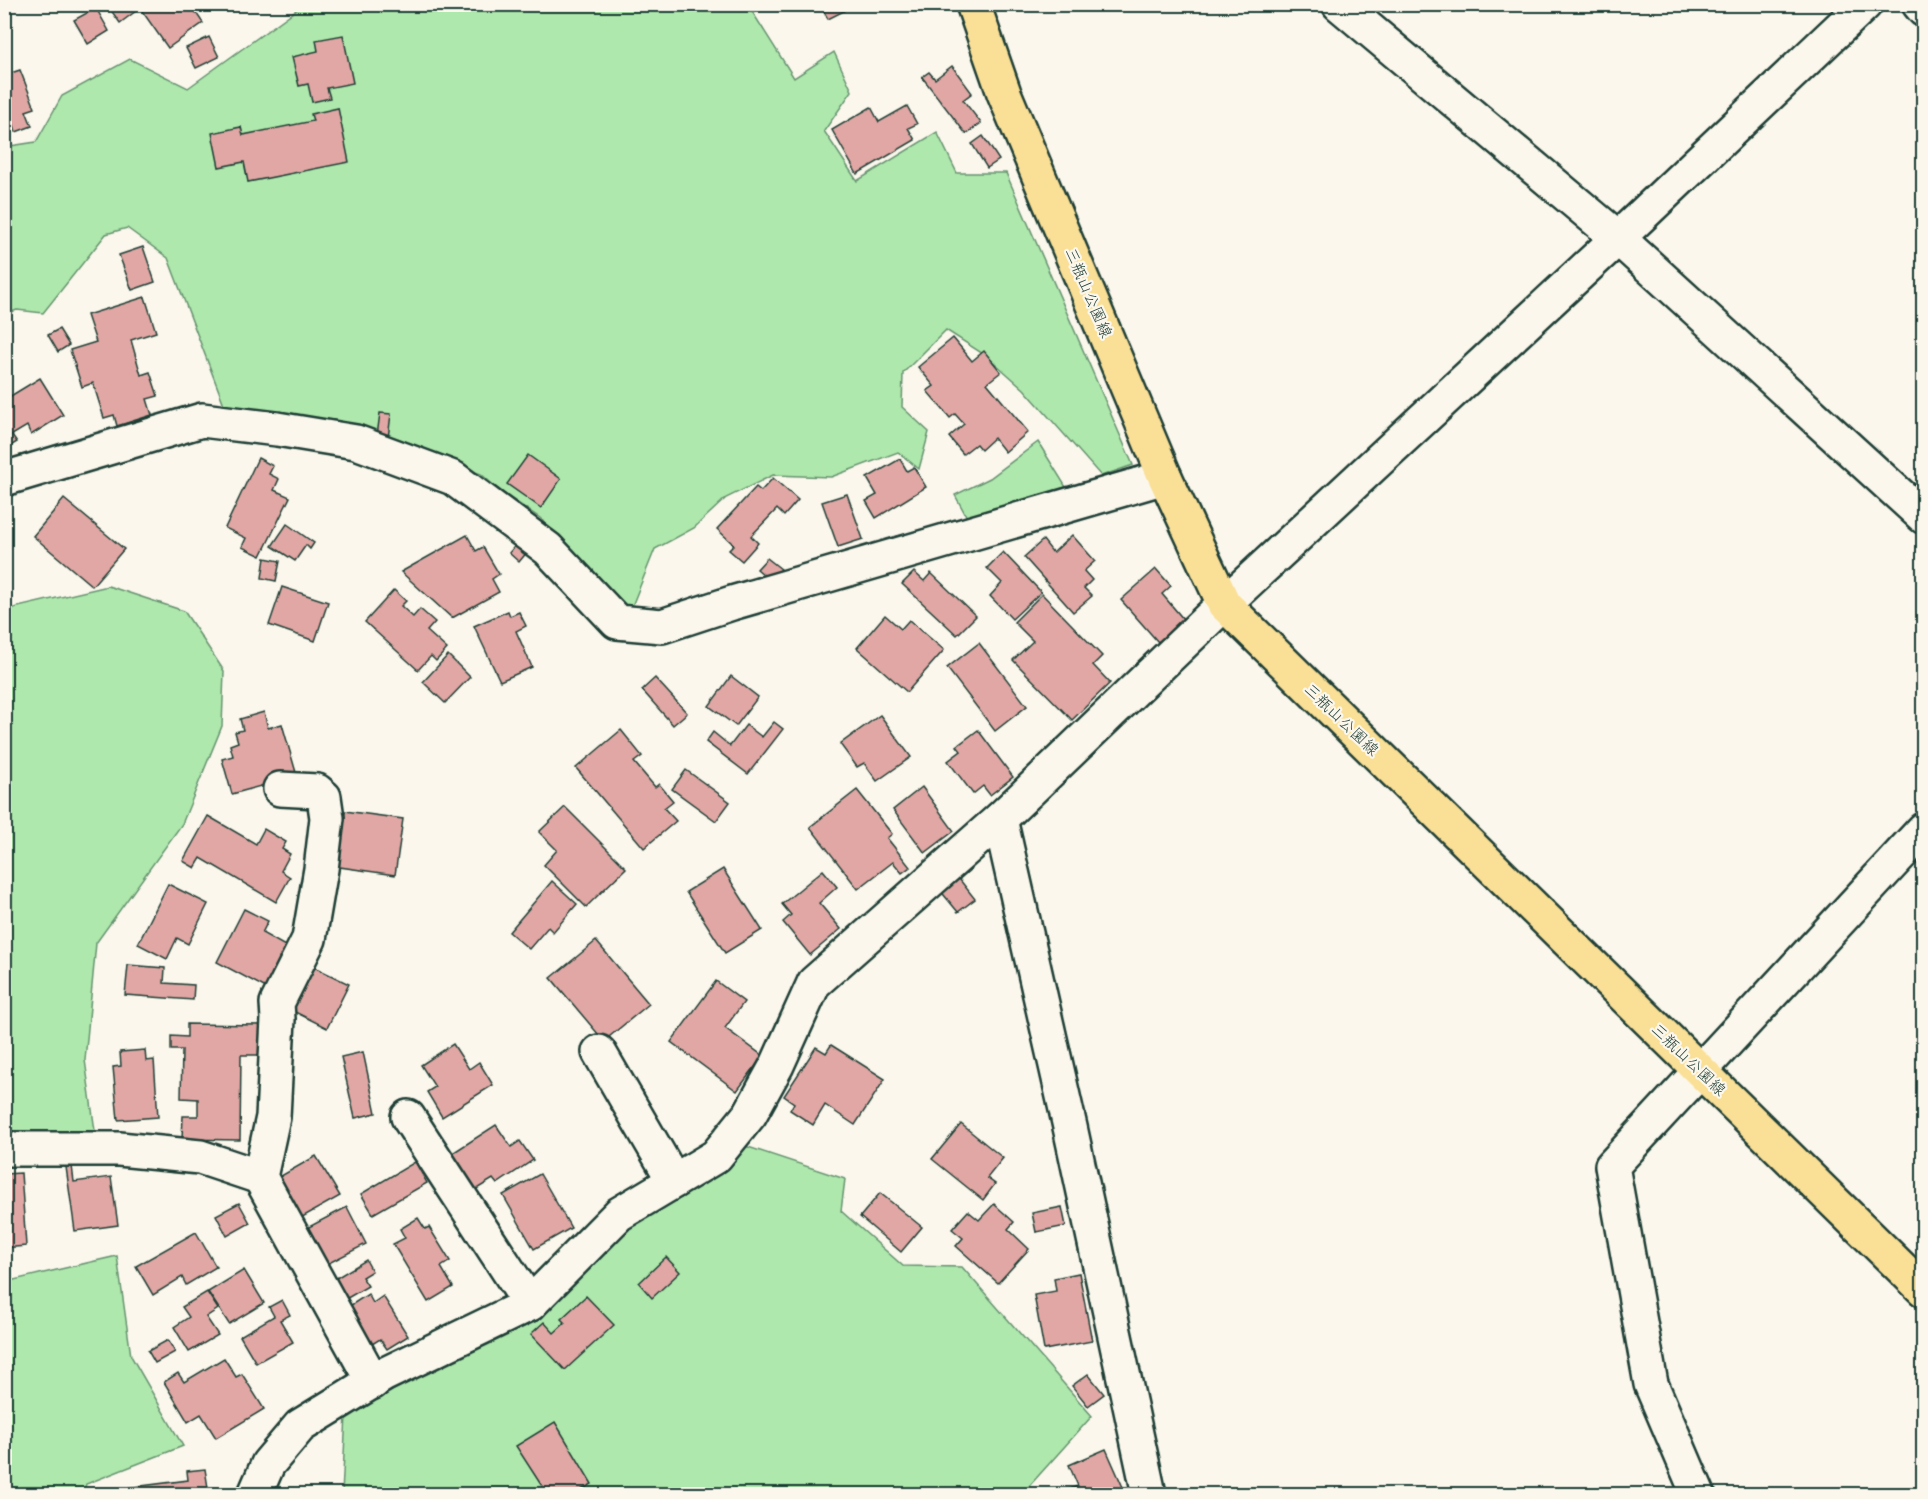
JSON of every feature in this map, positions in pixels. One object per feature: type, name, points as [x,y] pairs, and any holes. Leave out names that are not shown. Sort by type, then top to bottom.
[{"type":"main road","name":"三瓶山公園線","points":[[973,4],[1004,93],[1165,477],[1224,604],[1923,1290]]},
{"type":"street","points":[[1340,4],[1618,238],[1923,517]]},
{"type":"street","points":[[255,1494],[268,1464],[300,1426],[374,1382],[530,1304],[619,1214],[716,1156],[750,1114],[777,1065],[814,983],[1000,819],[1224,604],[1618,238],[1865,4]]},
{"type":"street","points":[[1919,4],[1923,10]]},
{"type":"street","points":[[4,479],[202,420],[356,442],[453,478],[548,549],[617,622],[662,626],[732,603],[1165,477]]},
{"type":"street","points":[[280,789],[317,790],[324,797],[327,818],[309,939],[277,1003],[273,1117],[260,1177],[374,1382]]},
{"type":"street","points":[[1000,819],[1070,1126],[1149,1494]]},
{"type":"street","points":[[1698,1494],[1651,1384],[1612,1166],[1923,829]]},
{"type":"street","points":[[599,1052],[674,1181]]},
{"type":"street","points":[[408,1117],[530,1304]]},
{"type":"street","points":[[4,1149],[119,1149],[200,1158],[260,1177]]},
{"type":"green space","points":[[303,5],[748,5],[794,78],[834,52],[852,91],[824,131],[857,181],[937,132],[957,173],[1006,173],[1133,465],[1101,476],[1024,389],[988,357],[946,330],[903,373],[902,407],[929,432],[919,469],[898,452],[831,477],[773,475],[726,498],[694,528],[655,549],[630,611],[540,518],[500,491],[481,474],[393,445],[225,407],[168,258],[127,228],[106,234],[43,313],[17,310],[5,314],[4,147],[36,142],[62,96],[130,59],[188,88]]},
{"type":"green space","points":[[1038,442],[1066,487],[968,519],[955,495],[990,478]]},
{"type":"green space","points":[[108,586],[184,611],[224,671],[222,726],[182,824],[96,943],[85,1060],[96,1138],[5,1137],[5,610]]},
{"type":"green space","points":[[742,1145],[845,1179],[841,1211],[903,1266],[962,1267],[1092,1416],[1022,1494],[342,1494],[346,1415],[499,1335],[625,1231],[717,1173]]},
{"type":"green space","points":[[117,1256],[131,1356],[183,1446],[86,1484],[83,1494],[5,1494],[5,1282]]},
{"type":"building","points":[[109,4],[190,4],[203,23],[168,48],[140,8],[120,23],[108,6]]},
{"type":"building","points":[[820,4],[841,4],[844,11],[828,19]]},
{"type":"building","points":[[96,8],[109,31],[88,44],[74,20]]},
{"type":"building","points":[[343,35],[353,83],[327,88],[330,98],[312,102],[308,84],[299,86],[292,57],[318,51],[316,40]]},
{"type":"building","points":[[209,37],[219,57],[196,68],[186,48]]},
{"type":"building","points":[[4,65],[8,74],[20,70],[35,108],[26,111],[32,126],[16,132],[11,116],[4,119]]},
{"type":"building","points":[[952,66],[972,93],[963,100],[981,123],[966,134],[922,77],[929,72],[935,79]]},
{"type":"building","points":[[907,106],[917,124],[908,128],[915,140],[857,174],[832,130],[871,107],[879,122]]},
{"type":"building","points":[[338,108],[349,162],[248,182],[244,162],[219,167],[212,133],[241,127],[243,135],[313,121],[311,114]]},
{"type":"building","points":[[983,136],[999,160],[987,168],[972,144]]},
{"type":"building","points":[[143,247],[155,282],[132,290],[119,255]]},
{"type":"building","points":[[145,297],[156,332],[131,340],[141,375],[150,372],[158,396],[147,399],[152,415],[117,426],[114,415],[104,418],[93,383],[82,387],[70,350],[96,342],[87,315]]},
{"type":"building","points":[[59,329],[69,345],[58,352],[48,335]]},
{"type":"building","points":[[953,338],[972,361],[984,351],[1001,372],[987,383],[1028,432],[1005,452],[994,438],[981,450],[976,444],[963,454],[949,437],[964,424],[955,414],[950,418],[927,391],[934,386],[918,367]]},
{"type":"building","points":[[40,378],[63,415],[31,435],[27,426],[12,435],[17,442],[4,450],[4,400]]},
{"type":"building","points":[[380,413],[391,414],[388,438],[377,436]]},
{"type":"building","points":[[528,455],[561,479],[541,508],[507,484]]},
{"type":"building","points":[[258,458],[273,466],[269,474],[279,479],[274,490],[290,497],[261,556],[242,547],[246,538],[225,528]]},
{"type":"building","points":[[900,459],[907,471],[914,467],[926,487],[876,518],[866,501],[877,495],[867,478]]},
{"type":"building","points":[[773,478],[798,500],[784,516],[777,509],[751,536],[758,543],[742,561],[729,550],[734,545],[717,529],[756,487],[761,491]]},
{"type":"building","points":[[847,494],[863,539],[838,547],[822,502]]},
{"type":"building","points":[[64,499],[124,549],[92,586],[33,536]]},
{"type":"building","points":[[287,524],[314,543],[310,549],[306,545],[295,561],[272,546]]},
{"type":"building","points":[[467,535],[476,551],[483,547],[499,574],[492,579],[499,592],[452,618],[401,572]]},
{"type":"building","points":[[1072,535],[1095,561],[1084,571],[1092,580],[1084,588],[1092,596],[1073,612],[1024,557],[1043,540],[1053,553]]},
{"type":"building","points":[[518,542],[528,551],[519,562],[509,553]]},
{"type":"building","points":[[1003,552],[1041,592],[1012,619],[990,596],[1002,583],[987,568]]},
{"type":"building","points":[[265,558],[280,561],[276,581],[262,578]]},
{"type":"building","points":[[767,558],[781,569],[771,581],[757,569]]},
{"type":"building","points":[[1156,569],[1171,586],[1162,594],[1184,620],[1158,642],[1121,600]]},
{"type":"building","points":[[914,572],[924,581],[931,573],[976,616],[957,635],[902,584]]},
{"type":"building","points":[[282,587],[328,602],[315,641],[269,625]]},
{"type":"building","points":[[394,590],[406,601],[401,606],[413,617],[420,609],[435,622],[427,631],[447,649],[436,661],[431,656],[418,670],[365,622]]},
{"type":"building","points":[[1042,594],[1102,656],[1093,665],[1110,683],[1072,720],[1013,660],[1033,641],[1014,622]]},
{"type":"building","points":[[508,611],[510,616],[519,612],[526,626],[516,631],[532,667],[500,681],[474,626]]},
{"type":"building","points":[[885,615],[901,629],[909,620],[944,650],[907,692],[857,648]]},
{"type":"building","points":[[979,643],[1027,706],[995,731],[947,668]]},
{"type":"building","points":[[448,655],[470,677],[445,703],[423,682]]},
{"type":"building","points":[[731,676],[758,697],[736,726],[709,706]]},
{"type":"building","points":[[655,678],[687,713],[673,725],[642,690]]},
{"type":"building","points":[[264,712],[268,728],[282,724],[297,776],[232,794],[222,759],[233,756],[230,745],[238,742],[235,732],[243,730],[240,719]]},
{"type":"building","points":[[880,715],[911,757],[877,781],[864,763],[857,767],[840,744]]},
{"type":"building","points":[[774,722],[783,729],[748,774],[706,742],[713,732],[730,746],[746,725],[762,737]]},
{"type":"building","points":[[621,730],[642,756],[634,762],[655,787],[659,784],[673,801],[664,808],[676,821],[644,848],[576,768]]},
{"type":"building","points":[[978,730],[1013,777],[990,795],[983,786],[973,794],[948,761],[961,751],[957,746]]},
{"type":"building","points":[[686,770],[730,802],[716,821],[672,789]]},
{"type":"building","points":[[922,787],[954,831],[925,853],[893,810]]},
{"type":"building","points":[[857,790],[892,834],[887,838],[910,867],[902,873],[893,862],[858,889],[810,827]]},
{"type":"building","points":[[565,807],[626,868],[586,907],[544,865],[557,850],[539,832]]},
{"type":"building","points":[[345,811],[403,819],[395,875],[333,866],[336,840],[341,841]]},
{"type":"building","points":[[208,816],[256,844],[264,829],[286,842],[282,849],[290,854],[281,871],[290,877],[276,902],[201,858],[195,868],[183,861]]},
{"type":"building","points":[[723,869],[762,930],[725,953],[686,892]]},
{"type":"building","points":[[823,870],[837,887],[819,903],[841,929],[810,955],[783,922],[791,915],[782,904]]},
{"type":"building","points":[[956,875],[975,899],[958,912],[939,889]]},
{"type":"building","points":[[552,881],[577,904],[553,932],[548,927],[529,949],[509,932]]},
{"type":"building","points":[[168,884],[208,904],[188,944],[177,938],[167,959],[138,944]]},
{"type":"building","points":[[244,909],[268,921],[262,933],[287,947],[266,988],[217,962]]},
{"type":"building","points":[[596,941],[649,1004],[604,1041],[551,978]]},
{"type":"building","points":[[128,965],[165,968],[164,983],[194,985],[193,1000],[125,995]]},
{"type":"building","points":[[314,967],[349,984],[327,1028],[293,1011]]},
{"type":"building","points":[[716,981],[744,1002],[725,1028],[763,1056],[737,1091],[671,1042]]},
{"type":"building","points":[[187,1024],[260,1025],[260,1055],[241,1055],[240,1140],[182,1139],[183,1116],[198,1116],[198,1099],[181,1098],[182,1050],[171,1050],[171,1036],[187,1037]]},
{"type":"building","points":[[453,1044],[469,1069],[479,1062],[493,1085],[442,1117],[427,1092],[435,1087],[421,1065]]},
{"type":"building","points":[[831,1045],[885,1079],[855,1125],[825,1105],[813,1125],[790,1110],[794,1103],[784,1096],[816,1047],[826,1053]]},
{"type":"building","points":[[145,1050],[146,1061],[154,1060],[158,1117],[118,1120],[113,1067],[121,1066],[120,1052]]},
{"type":"building","points":[[363,1052],[376,1113],[355,1118],[341,1057]]},
{"type":"building","points":[[961,1124],[1003,1158],[987,1178],[995,1184],[983,1200],[932,1159]]},
{"type":"building","points":[[496,1125],[511,1147],[520,1141],[533,1160],[497,1184],[493,1179],[475,1190],[451,1154]]},
{"type":"building","points":[[316,1156],[340,1196],[297,1220],[274,1180]]},
{"type":"building","points":[[415,1162],[427,1183],[373,1214],[361,1194]]},
{"type":"building","points":[[72,1166],[74,1182],[111,1177],[118,1225],[75,1231],[66,1167]]},
{"type":"building","points":[[21,1173],[26,1246],[4,1248],[4,1174]]},
{"type":"building","points":[[540,1174],[571,1228],[534,1249],[503,1195]]},
{"type":"building","points":[[880,1193],[922,1227],[901,1252],[860,1217]]},
{"type":"building","points":[[239,1203],[250,1223],[227,1236],[216,1215]]},
{"type":"building","points":[[994,1204],[1014,1222],[1008,1229],[1029,1249],[998,1283],[956,1246],[963,1238],[952,1229],[968,1211],[979,1220]]},
{"type":"building","points":[[347,1207],[366,1244],[325,1265],[305,1229]]},
{"type":"building","points":[[1062,1207],[1066,1226],[1036,1232],[1032,1213]]},
{"type":"building","points":[[418,1218],[425,1229],[429,1227],[450,1261],[441,1267],[453,1287],[428,1302],[393,1244],[405,1238],[400,1229]]},
{"type":"building","points":[[196,1232],[216,1267],[186,1285],[182,1277],[153,1295],[136,1266]]},
{"type":"building","points":[[666,1257],[680,1272],[652,1298],[639,1283]]},
{"type":"building","points":[[366,1260],[372,1271],[362,1277],[368,1286],[344,1300],[328,1283]]},
{"type":"building","points":[[244,1270],[264,1303],[229,1324],[208,1292]]},
{"type":"building","points":[[1079,1273],[1092,1341],[1044,1350],[1034,1295],[1056,1291],[1054,1278]]},
{"type":"building","points":[[207,1292],[218,1309],[206,1317],[218,1335],[189,1352],[174,1327],[189,1317],[182,1307]]},
{"type":"building","points":[[368,1294],[373,1303],[383,1296],[408,1336],[387,1349],[380,1339],[369,1346],[345,1309]]},
{"type":"building","points":[[586,1296],[614,1325],[565,1370],[531,1334],[544,1322],[554,1333],[565,1323],[561,1319]]},
{"type":"building","points":[[282,1300],[290,1315],[280,1320],[293,1342],[256,1363],[240,1336],[274,1316],[269,1307]]},
{"type":"building","points":[[168,1340],[175,1352],[155,1363],[148,1351]]},
{"type":"building","points":[[224,1358],[236,1377],[242,1374],[264,1409],[216,1438],[201,1414],[188,1422],[164,1382],[178,1373],[184,1382]]},
{"type":"building","points":[[1088,1374],[1104,1394],[1088,1406],[1072,1386]]},
{"type":"building","points":[[555,1422],[592,1484],[574,1494],[547,1494],[516,1446]]},
{"type":"building","points":[[1106,1449],[1126,1494],[1063,1494],[1062,1492],[1078,1486],[1069,1465]]},
{"type":"building","points":[[205,1469],[209,1494],[126,1494],[126,1488],[188,1480],[187,1471]]}]
